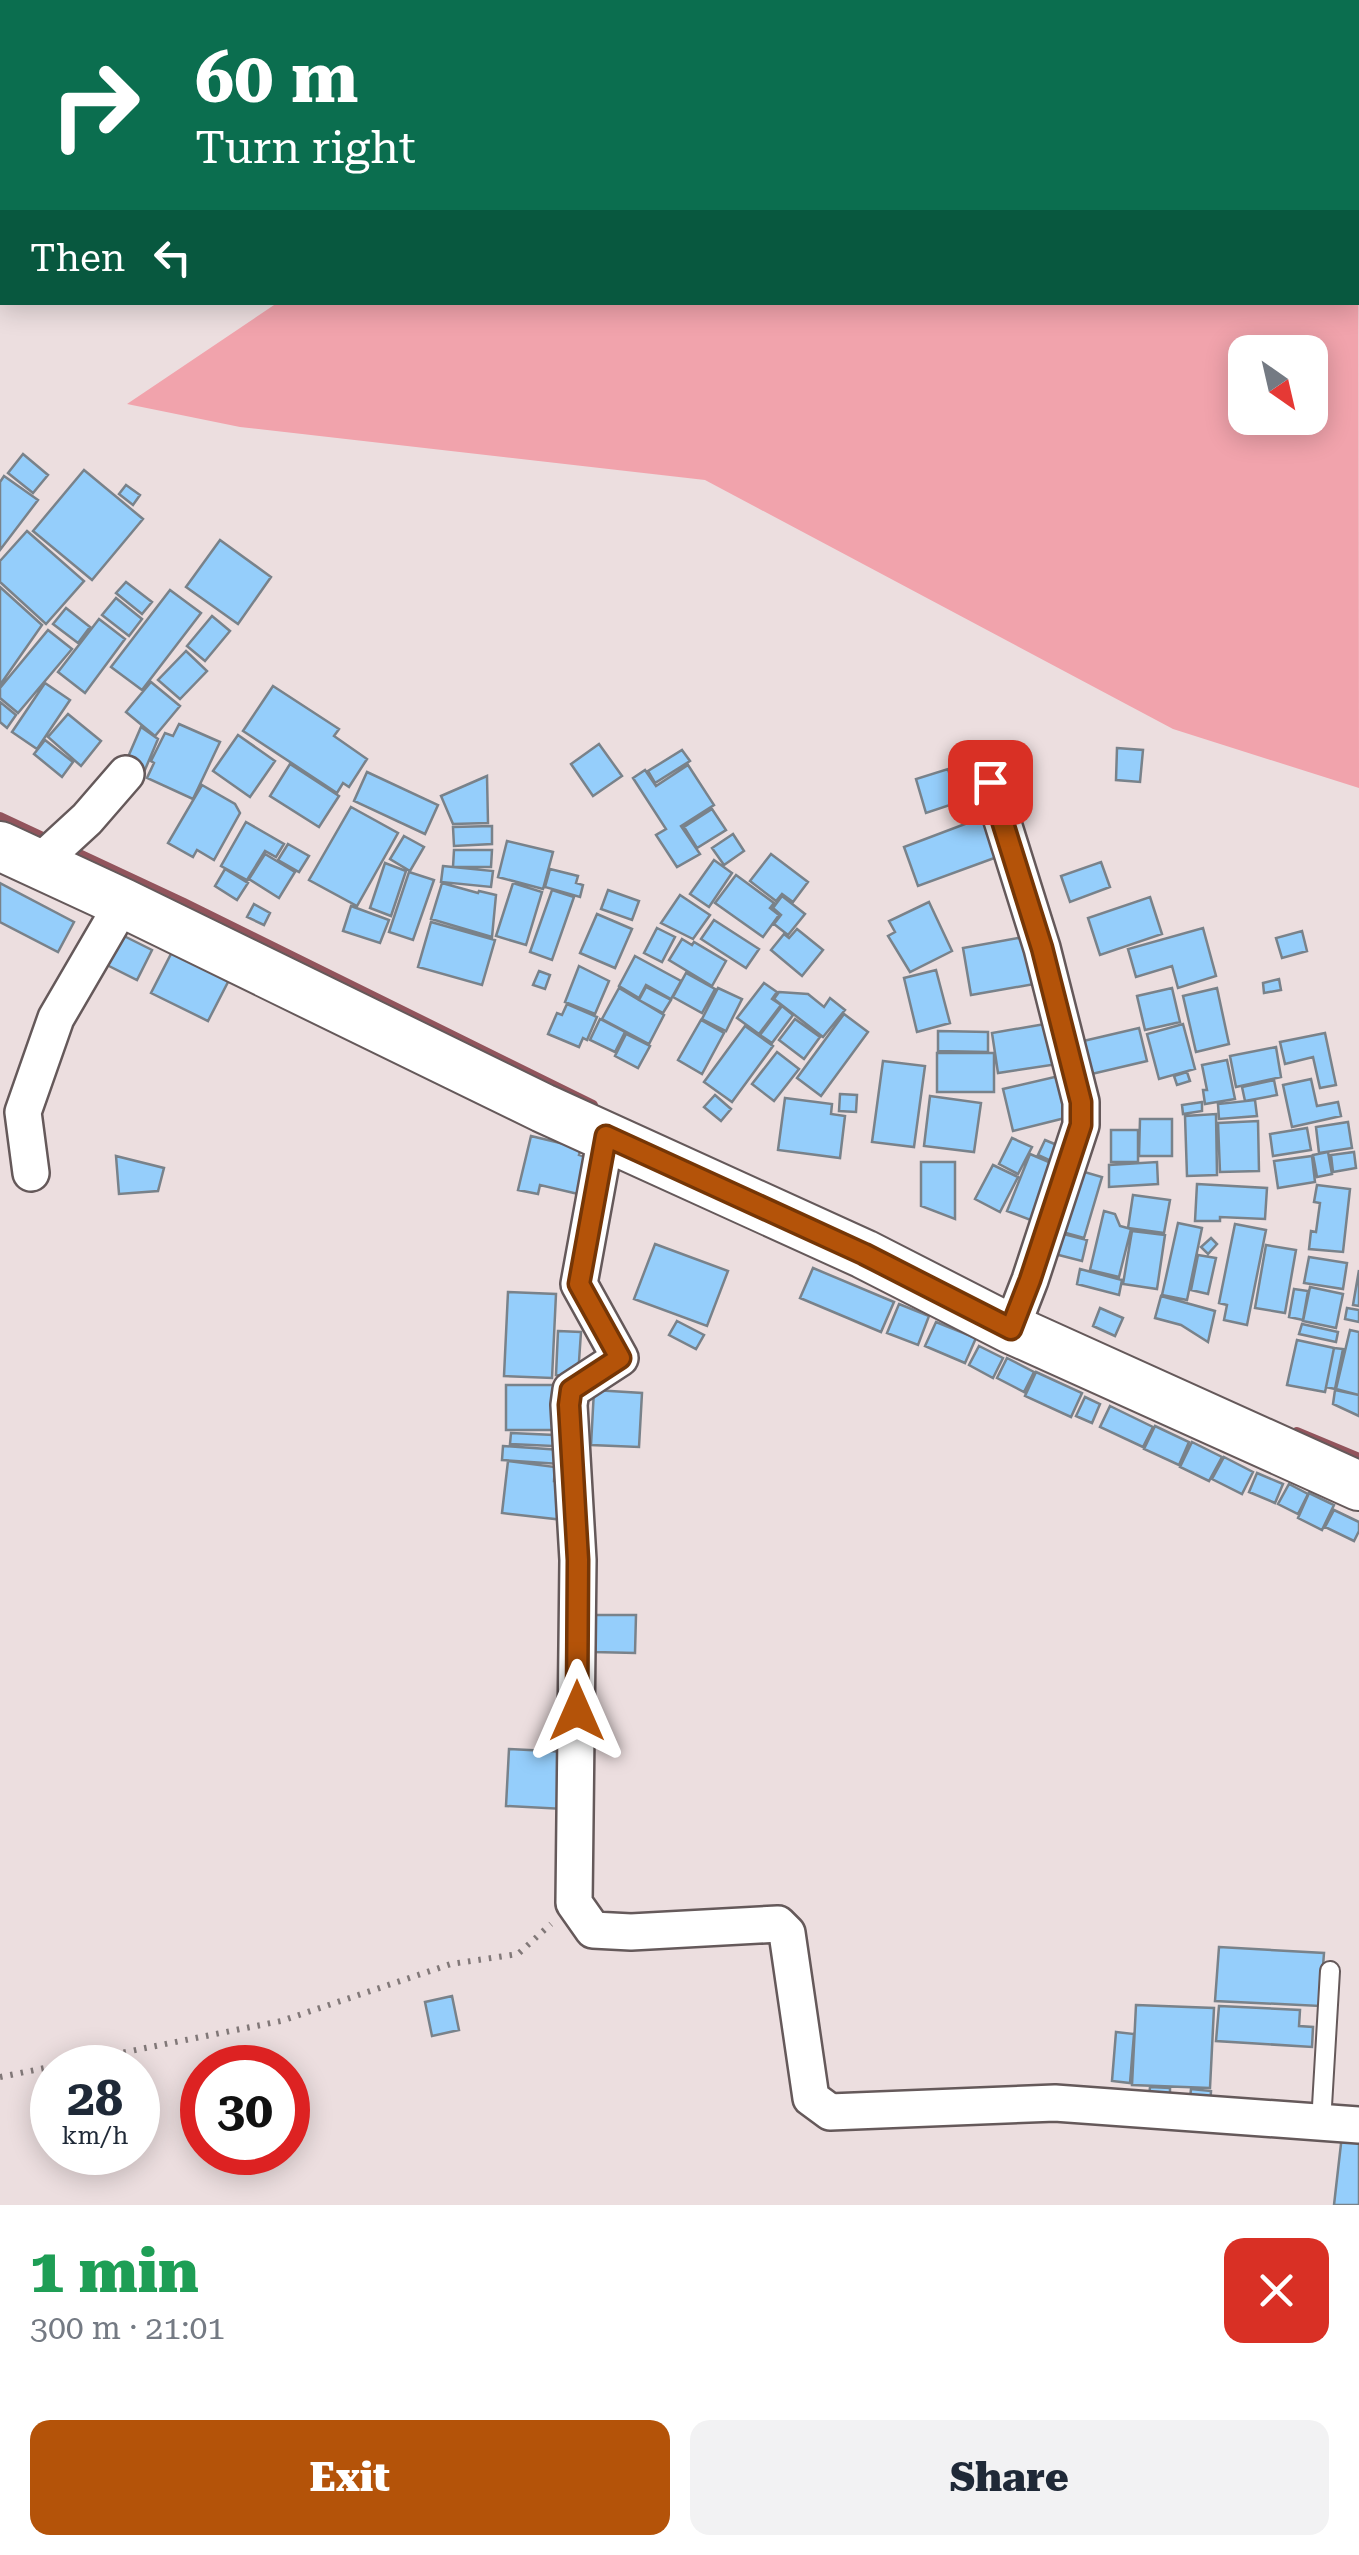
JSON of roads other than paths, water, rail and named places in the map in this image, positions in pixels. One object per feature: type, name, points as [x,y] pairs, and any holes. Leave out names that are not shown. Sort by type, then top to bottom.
[{"type":"street","points":[[28,855],[87,818],[126,774]]},
{"type":"street","points":[[990,782],[1042,948],[1081,1102],[1081,1125],[1011,1329]]},
{"type":"street","points":[[28,855],[544,1108],[864,1254],[1011,1329],[1359,1486]]},
{"type":"street","points":[[31,1172],[23,1112],[56,1018],[123,903]]},
{"type":"street","points":[[606,1136],[579,1284],[620,1358],[571,1390],[569,1405],[578,1560],[574,1903],[593,1930],[632,1932],[778,1924],[787,1933],[811,2098],[830,2112],[1054,2103],[1359,2125]]},
{"type":"lane","points":[[1320,2122],[1330,1971]]},
{"type":"waterway","points":[[0,817],[184,903],[593,1105]]},
{"type":"waterway","points":[[1297,1432],[1359,1458]]}]
